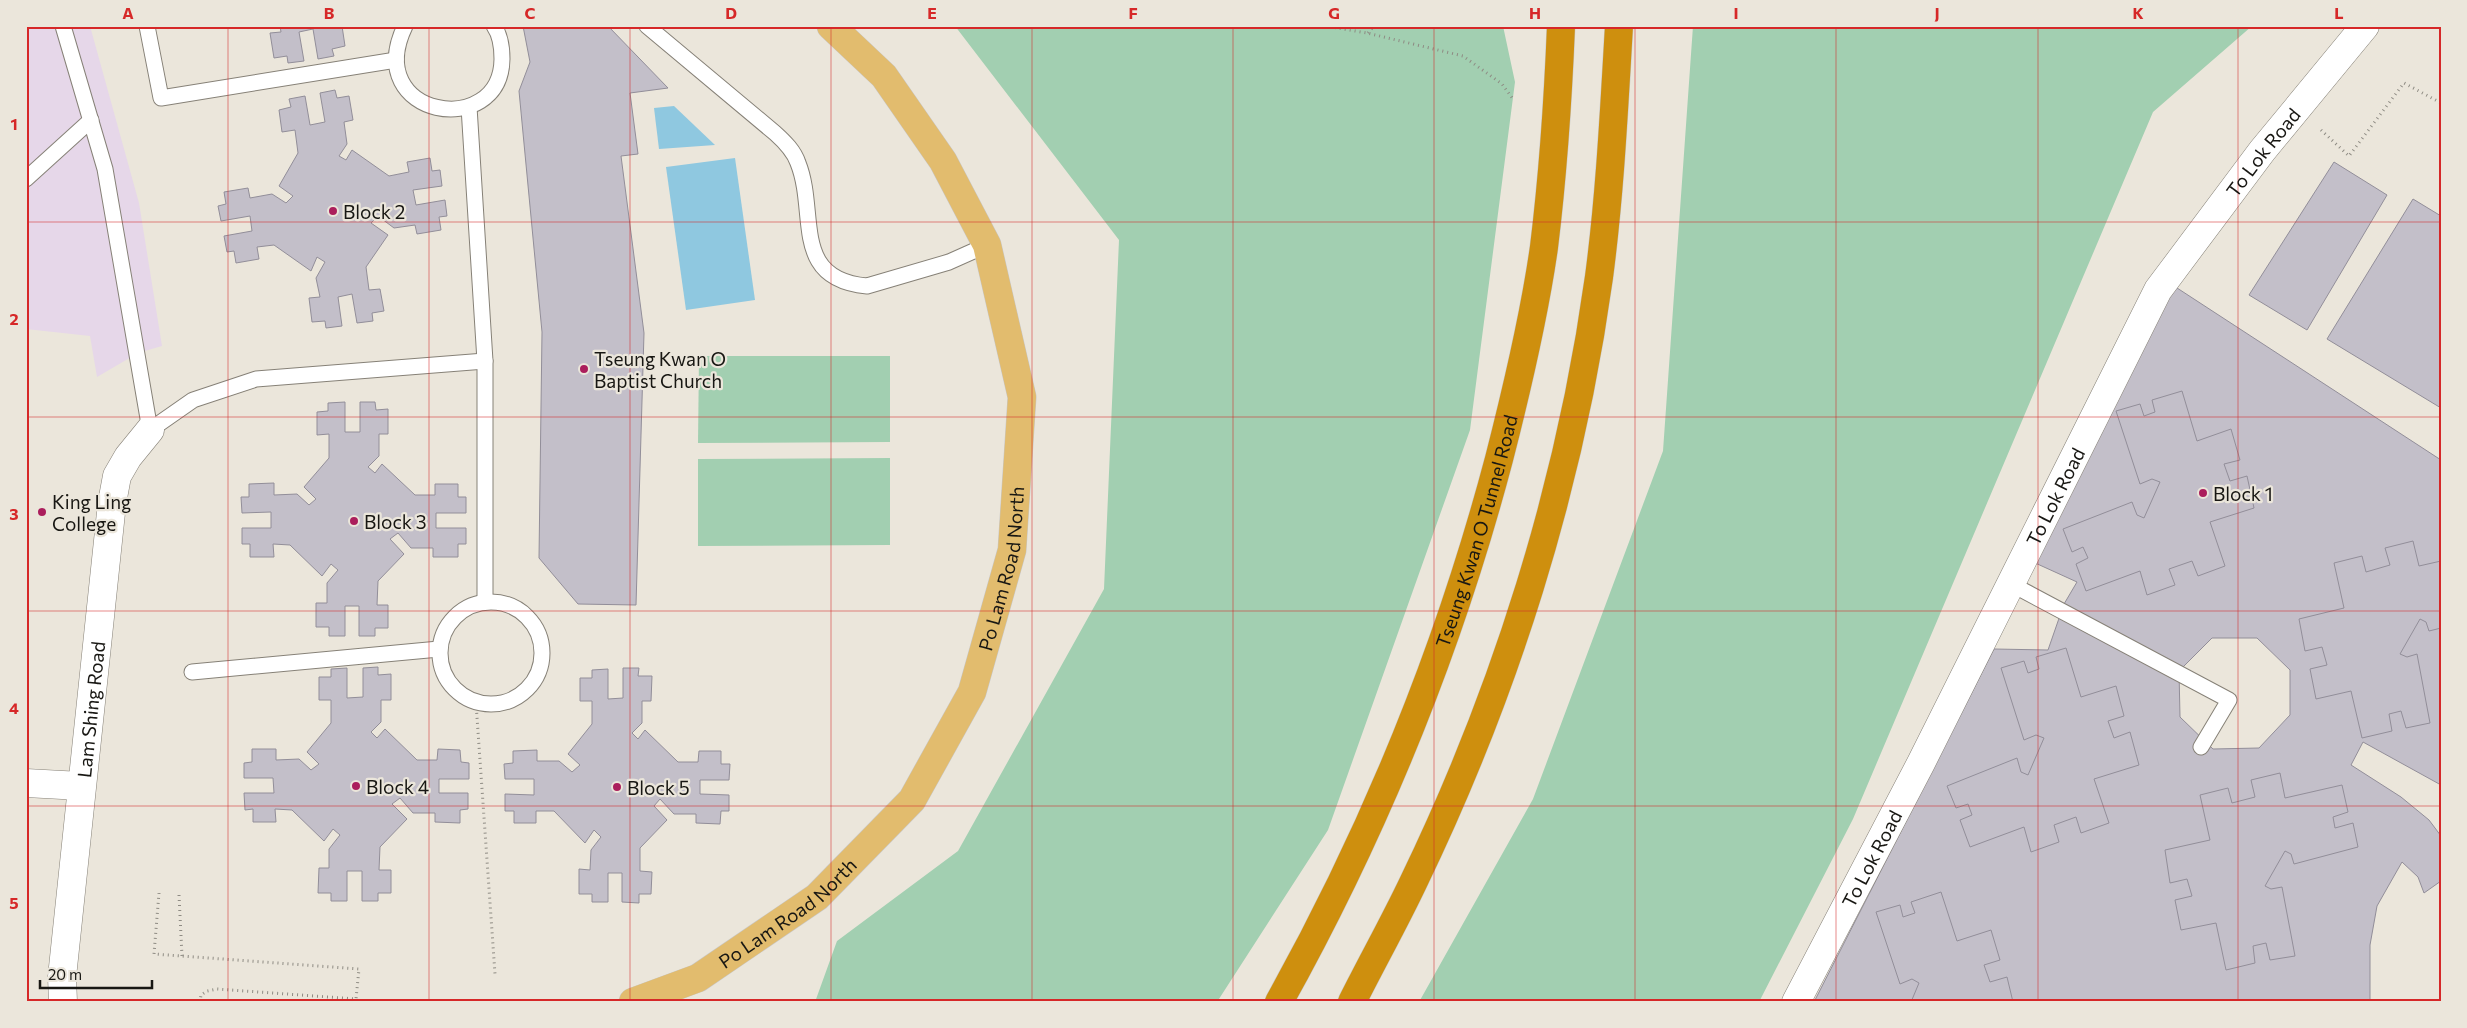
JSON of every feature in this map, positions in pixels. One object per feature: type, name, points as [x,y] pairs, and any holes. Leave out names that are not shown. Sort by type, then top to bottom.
[{"type":"highway","points":[[1352,1002],[1413,883],[1466,762],[1514,634],[1555,496],[1586,355],[1599,276],[1612,142],[1619,26]]},
{"type":"highway","name":"Tseung Kwan O Tunnel Road","points":[[1279,1002],[1338,889],[1386,785],[1418,709],[1452,619],[1481,527],[1511,413],[1543,249],[1554,140],[1561,27]]},
{"type":"main road","name":"Po Lam Road North","points":[[633,1002],[698,978],[816,897],[912,800],[972,692],[1012,550],[1022,397],[987,244],[943,160],[884,76],[831,26]]},
{"type":"street","name":"To Lok Road","points":[[1796,1002],[2011,584],[2158,290],[2262,151],[2365,26]]},
{"type":"street","name":"Lam Shing Road","points":[[63,1002],[62,977],[112,503],[117,476],[128,457],[150,430]]},
{"type":"street","points":[[26,784],[81,786]]},
{"type":"lane","points":[[63,26],[105,169],[150,430],[193,400],[256,380],[485,361]]},
{"type":"lane","points":[[147,26],[161,98],[396,60]]},
{"type":"lane","points":[[405,26],[397,42],[396,60],[399,77],[408,91],[421,102],[436,109],[452,110],[469,107],[484,97],[496,83],[502,66],[502,47],[494,26]]},
{"type":"lane","points":[[647,26],[775,133],[793,152],[802,180],[814,254],[821,267],[832,276],[853,285],[867,286],[950,262],[987,244]]},
{"type":"lane","points":[[469,107],[485,361],[485,601]]},
{"type":"lane","points":[[26,179],[90,120]]},
{"type":"lane","points":[[2011,584],[2230,700],[2201,747]]},
{"type":"lane","points":[[485,601],[502,602],[517,608],[530,619],[538,633],[542,649],[541,665],[534,680],[516,697],[493,705],[476,703],[461,695],[448,682],[441,666],[439,649],[444,631],[454,616],[468,606],[485,601]]},
{"type":"lane","points":[[192,672],[439,649]]},
{"type":"path","points":[[1325,26],[1368,33],[1463,56],[1502,84],[1513,99]]},
{"type":"path","points":[[1368,33],[1374,26]]},
{"type":"path","points":[[2316,125],[2349,156],[2404,83],[2441,103]]},
{"type":"path","points":[[476,703],[495,974]]},
{"type":"path","points":[[159,893],[154,954],[359,969],[356,999],[217,989],[207,991],[201,995],[200,1002]]},
{"type":"path","points":[[179,894],[182,956]]},
{"type":"shaded area","points":[[26,26],[90,26],[139,203],[162,346],[138,353],[97,377],[90,336],[26,329]]},
{"type":"green space","points":[[955,26],[1503,26],[1515,82],[1470,430],[1328,830],[1217,1002],[815,1002],[837,941],[958,851],[1104,589],[1119,240]]},
{"type":"green space","points":[[1693,26],[2252,26],[2153,112],[1853,819],[1759,1002],[1419,1002],[1533,799],[1663,451]]},
{"type":"green space","points":[[699,356],[890,356],[890,442],[698,443]]},
{"type":"green space","points":[[890,458],[890,545],[698,546],[698,459]]},
{"type":"water","points":[[674,106],[715,145],[659,149],[654,108]]},
{"type":"water","points":[[735,158],[755,300],[686,310],[666,167]]},
{"type":"building","points":[[280,26],[342,26],[345,46],[332,49],[334,56],[318,59],[313,29],[299,32],[304,61],[288,63],[287,56],[274,58],[270,33],[281,32]]},
{"type":"building","points":[[523,26],[608,26],[668,88],[630,93],[638,154],[621,156],[644,333],[636,605],[578,604],[539,558],[542,332],[519,91],[530,62]]},
{"type":"building","name":"Block 2","points":[[335,90],[337,98],[349,96],[353,120],[344,122],[347,144],[339,156],[346,160],[352,150],[389,176],[409,172],[407,162],[430,158],[432,171],[440,170],[442,186],[413,190],[416,205],[445,200],[447,216],[439,217],[441,230],[417,234],[415,225],[394,228],[378,216],[371,223],[388,235],[366,267],[369,290],[380,289],[384,311],[372,313],[373,321],[357,323],[352,294],[338,297],[342,326],[326,328],[325,321],[312,322],[309,298],[320,297],[316,278],[325,262],[317,257],[311,271],[274,245],[257,247],[259,259],[236,263],[234,251],[227,252],[224,236],[252,231],[250,216],[221,221],[218,206],[226,204],[224,192],[248,188],[250,198],[272,194],[286,203],[293,196],[279,186],[298,153],[295,130],[282,132],[279,110],[291,107],[289,99],[305,96],[310,125],[325,122],[320,93]]},
{"type":"building","points":[[2334,162],[2387,195],[2307,330],[2249,295]]},
{"type":"building","points":[[2413,199],[2441,216],[2441,408],[2327,339]]},
{"type":"building","points":[[2174,286],[2441,460],[2441,785],[2363,742],[2351,765],[2401,797],[2429,820],[2441,836],[2441,881],[2424,893],[2418,877],[2402,862],[2377,906],[2370,945],[2370,1002],[1814,1002],[1994,649],[2048,650],[2064,604],[2077,582],[2033,562]],"holes":[[[2212,638],[2257,638],[2290,670],[2290,715],[2259,748],[2213,749],[2180,717],[2179,671]]]},
{"type":"building","name":"Block 1","points":[[2182,391],[2197,441],[2231,429],[2240,460],[2224,464],[2230,481],[2247,476],[2254,508],[2210,522],[2225,566],[2198,576],[2192,561],[2169,569],[2175,585],[2147,595],[2140,571],[2086,591],[2076,564],[2088,558],[2083,547],[2072,552],[2063,529],[2132,502],[2137,515],[2144,518],[2160,482],[2152,479],[2140,484],[2116,411],[2140,404],[2144,416],[2155,412],[2152,400]]},
{"type":"building","name":"Block 3","points":[[345,402],[345,432],[360,432],[360,402],[375,402],[376,410],[388,409],[388,434],[379,434],[379,456],[368,467],[375,473],[382,464],[415,495],[435,495],[435,484],[458,484],[458,497],[466,497],[466,513],[436,513],[436,528],[466,528],[466,544],[458,544],[458,557],[433,557],[433,548],[411,548],[398,533],[390,539],[404,554],[378,581],[377,605],[388,605],[388,628],[375,628],[375,636],[359,636],[359,606],[345,606],[345,636],[329,636],[329,627],[316,627],[316,603],[327,603],[327,583],[338,570],[331,564],[322,576],[290,545],[273,544],[274,557],[250,557],[250,544],[242,544],[242,528],[271,528],[271,512],[242,513],[241,497],[249,497],[249,484],[274,483],[274,495],[297,494],[309,505],[316,499],[304,487],[329,458],[329,434],[317,435],[317,412],[328,411],[328,403]]},
{"type":"building","points":[[2413,541],[2419,566],[2441,561],[2441,628],[2429,631],[2426,622],[2420,619],[2400,654],[2407,657],[2417,654],[2430,723],[2406,728],[2401,711],[2389,714],[2392,731],[2362,738],[2351,691],[2316,699],[2310,669],[2327,665],[2322,647],[2305,651],[2299,619],[2344,608],[2334,563],[2362,556],[2366,572],[2390,565],[2385,548]]},
{"type":"building","points":[[2066,648],[2081,697],[2116,686],[2124,716],[2108,721],[2114,738],[2130,732],[2139,765],[2094,779],[2109,823],[2081,833],[2076,817],[2054,825],[2059,842],[2031,852],[2024,827],[1970,847],[1960,820],[1972,815],[1968,804],[1956,808],[1947,786],[2017,758],[2021,772],[2028,775],[2044,738],[2036,735],[2024,740],[2001,668],[2024,661],[2028,673],[2039,669],[2036,657]]},
{"type":"building","name":"Block 4","points":[[378,667],[378,675],[391,674],[391,700],[381,700],[381,722],[371,732],[377,738],[385,729],[417,760],[437,760],[438,749],[460,750],[461,762],[469,763],[469,779],[439,779],[439,793],[468,793],[468,809],[460,810],[460,823],[435,822],[435,813],[413,813],[400,798],[392,804],[407,819],[380,847],[379,870],[391,870],[391,893],[378,893],[378,901],[362,901],[362,871],[347,871],[347,901],[331,901],[331,893],[318,893],[319,868],[329,868],[329,849],[340,835],[333,829],[324,841],[292,810],[275,809],[276,822],[253,822],[253,809],[245,810],[244,793],[274,793],[273,778],[244,778],[244,763],[252,762],[252,749],[276,749],[276,760],[299,759],[311,770],[319,764],[307,752],[331,723],[331,700],[319,700],[319,677],[331,677],[331,669],[347,668],[347,698],[363,697],[363,668]]},
{"type":"building","name":"Block 5","points":[[623,668],[639,668],[638,676],[652,676],[651,701],[642,701],[642,723],[632,733],[638,739],[645,730],[678,762],[698,762],[699,751],[721,751],[721,764],[730,764],[729,780],[700,780],[700,794],[729,795],[729,811],[721,811],[720,824],[696,823],[696,814],[674,814],[660,799],[654,806],[667,820],[640,848],[640,871],[652,872],[651,894],[639,894],[639,903],[622,902],[622,873],[608,873],[608,902],[592,902],[592,894],[579,894],[579,869],[590,870],[591,850],[601,837],[594,830],[585,843],[554,811],[536,811],[536,823],[514,823],[514,811],[505,811],[505,794],[534,795],[534,779],[505,779],[504,764],[513,763],[513,751],[537,750],[537,761],[559,761],[572,772],[580,765],[568,754],[592,724],[592,701],[580,701],[580,678],[592,678],[592,670],[608,669],[608,699],[623,698]]},
{"type":"building","points":[[2280,773],[2285,798],[2342,785],[2348,812],[2333,817],[2335,828],[2353,823],[2358,847],[2294,864],[2291,854],[2285,851],[2265,886],[2271,889],[2282,887],[2295,956],[2270,960],[2266,943],[2253,946],[2255,963],[2226,970],[2216,923],[2181,930],[2175,900],[2192,896],[2187,879],[2170,883],[2165,850],[2210,840],[2200,795],[2228,788],[2232,803],[2255,797],[2251,780]]},
{"type":"building","points":[[1941,892],[1957,941],[1991,930],[2000,960],[1984,965],[1990,982],[2007,977],[2013,1002],[1911,1002],[1919,983],[1912,979],[1900,984],[1876,912],[1900,905],[1903,917],[1915,913],[1911,902]]},
{"type":"place","name":"Block 2","points":[[333,211]]},
{"type":"place","name":"Tseung Kwan O Baptist Church","points":[[584,369]]},
{"type":"place","name":"Block 1","points":[[2203,493]]},
{"type":"place","name":"King Ling College","points":[[42,512]]},
{"type":"place","name":"Block 3","points":[[354,521]]},
{"type":"place","name":"Block 4","points":[[356,786]]},
{"type":"place","name":"Block 5","points":[[617,787]]}]
